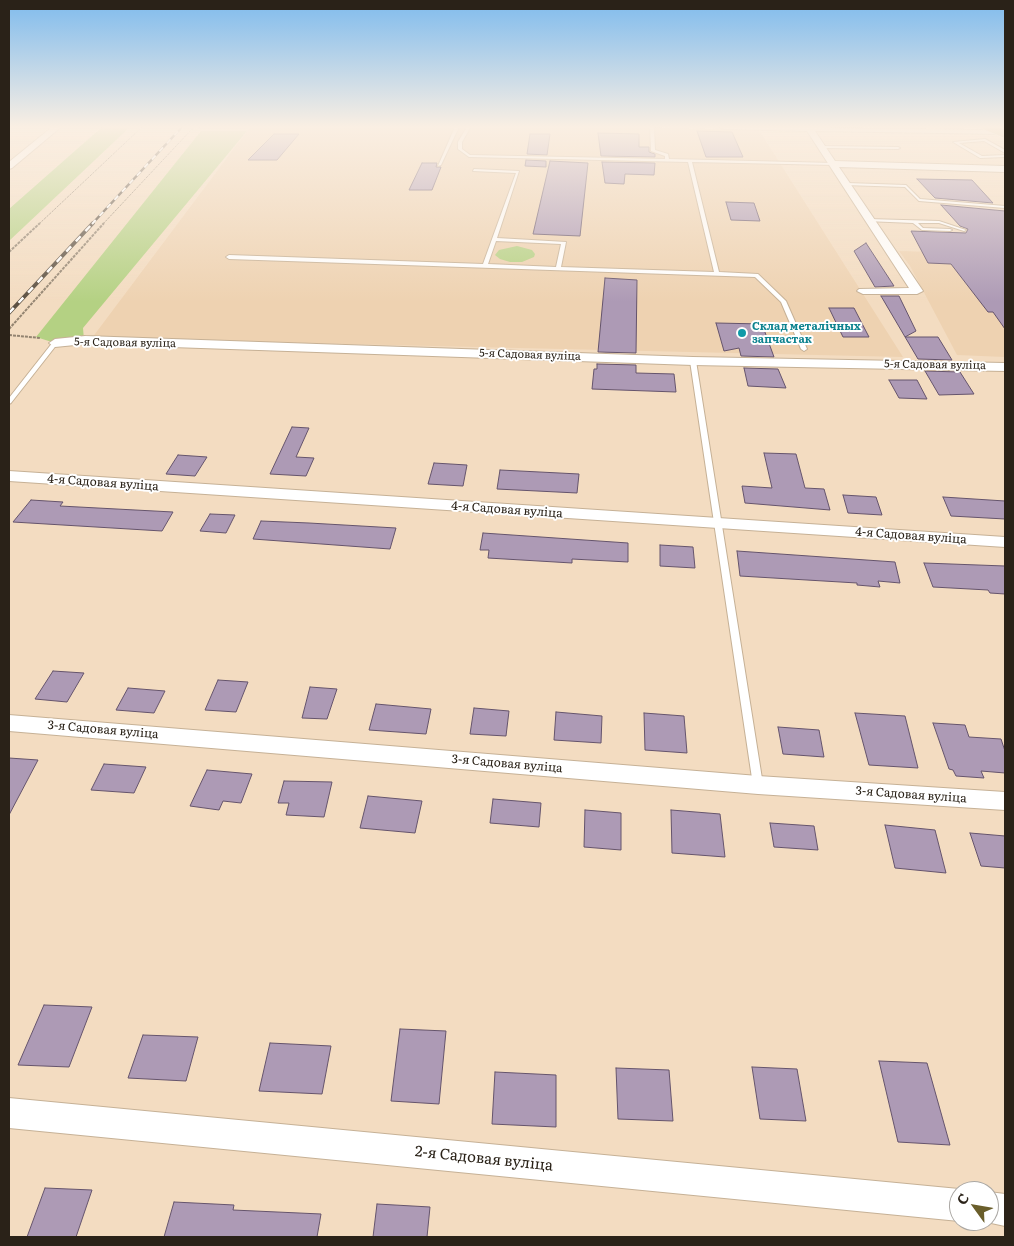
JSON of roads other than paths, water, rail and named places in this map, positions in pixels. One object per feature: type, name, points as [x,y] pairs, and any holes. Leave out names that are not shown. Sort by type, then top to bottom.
[{"type":"street","points":[[848,185],[868,220],[917,291],[863,291]]},
{"type":"street","name":"5-я Садовая вуліца","points":[[56,343],[84,340],[693,361],[1005,366]]},
{"type":"street","name":"4-я Садовая вуліца","points":[[9,476],[1005,542]]},
{"type":"street","name":"3-я Садовая вуліца","points":[[9,723],[758,785],[1005,800]]},
{"type":"street","name":"2-я Садовая вуліца","points":[[9,1113],[949,1204]]},
{"type":"lane","points":[[485,266],[513,185]]},
{"type":"lane","points":[[696,185],[717,274]]},
{"type":"lane","points":[[881,185],[906,186],[919,200],[1005,207]]},
{"type":"lane","points":[[868,220],[938,222],[964,230]]},
{"type":"lane","points":[[914,221],[922,229],[950,230]]},
{"type":"lane","points":[[494,239],[564,243],[558,268]]},
{"type":"lane","points":[[229,257],[756,275],[783,301],[804,349]]},
{"type":"lane","points":[[9,402],[56,343]]},
{"type":"lane","points":[[693,361],[758,785]]},
{"type":"railway","points":[[92,224],[128,185]]},
{"type":"railway","points":[[9,313],[93,223]]},
{"type":"place","name":"Склад металічных запчастак","points":[[742,333]]}]
